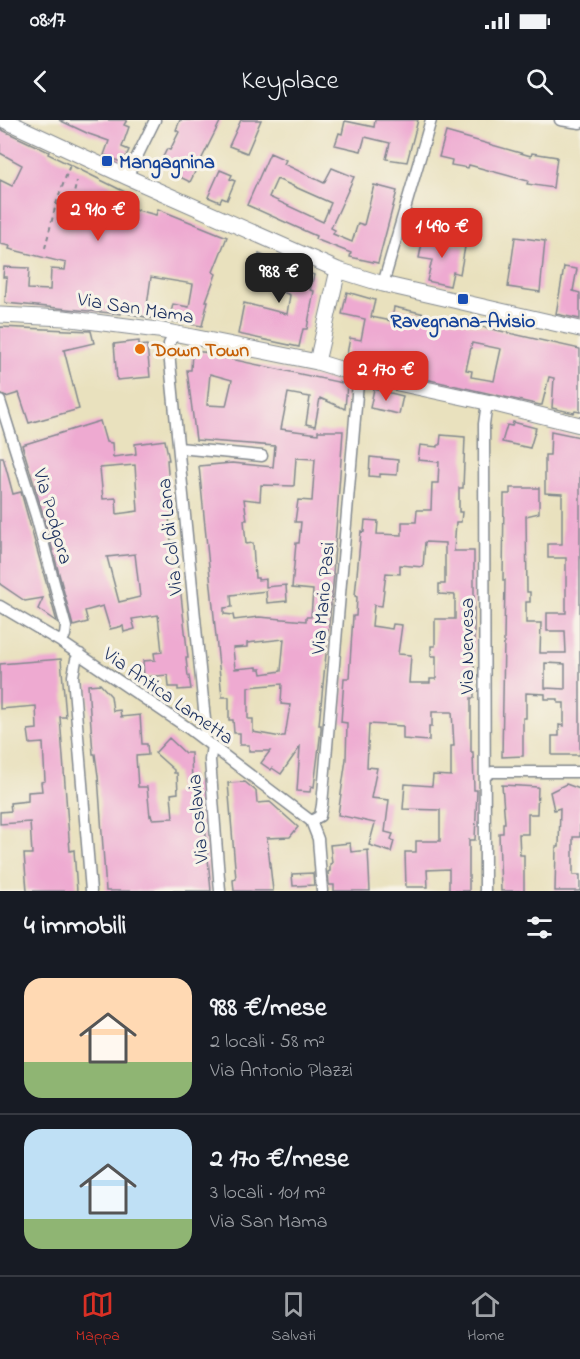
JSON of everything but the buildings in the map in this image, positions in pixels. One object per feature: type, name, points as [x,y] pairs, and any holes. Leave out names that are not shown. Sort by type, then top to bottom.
[{"type":"street","points":[[127,177],[155,120]]},
{"type":"street","points":[[383,284],[431,120]]},
{"type":"street","points":[[560,120],[580,123]]},
{"type":"street","points":[[7,121],[127,177],[338,270],[383,284],[580,329]]},
{"type":"street","points":[[316,362],[338,270]]},
{"type":"street","name":"Via San Mama","points":[[0,315],[87,320],[175,333],[316,362],[356,374],[580,425]]},
{"type":"street","name":"Via Col di Lana","points":[[175,333],[169,344],[207,742]]},
{"type":"street","name":"Via Mario Pasi","points":[[311,821],[320,816],[322,805],[358,382],[356,374]]},
{"type":"street","name":"Via Podgora","points":[[0,401],[36,516],[66,627],[61,642]]},
{"type":"street","name":"Via Nervesa","points":[[485,891],[484,424],[486,410],[490,403]]},
{"type":"street","points":[[179,448],[262,456]]},
{"type":"street","name":"Via Antica Lametta","points":[[0,606],[80,654],[207,742],[311,821]]},
{"type":"street","points":[[80,654],[76,660],[73,676],[91,891]]},
{"type":"street","name":"Via Oslavia","points":[[207,742],[220,891]]},
{"type":"street","points":[[485,776],[492,772],[580,772]]},
{"type":"street","points":[[311,821],[318,839],[322,891]]},
{"type":"path","points":[[45,248],[56,204],[74,152]]},
{"type":"path","points":[[70,209],[77,180]]},
{"type":"path","points":[[56,204],[81,213]]},
{"type":"place","name":"Mangagnina","points":[[107,161]]},
{"type":"place","name":"Ravegnana-Avisio","points":[[463,299]]},
{"type":"place","name":"Down Town","points":[[140,349]]}]
